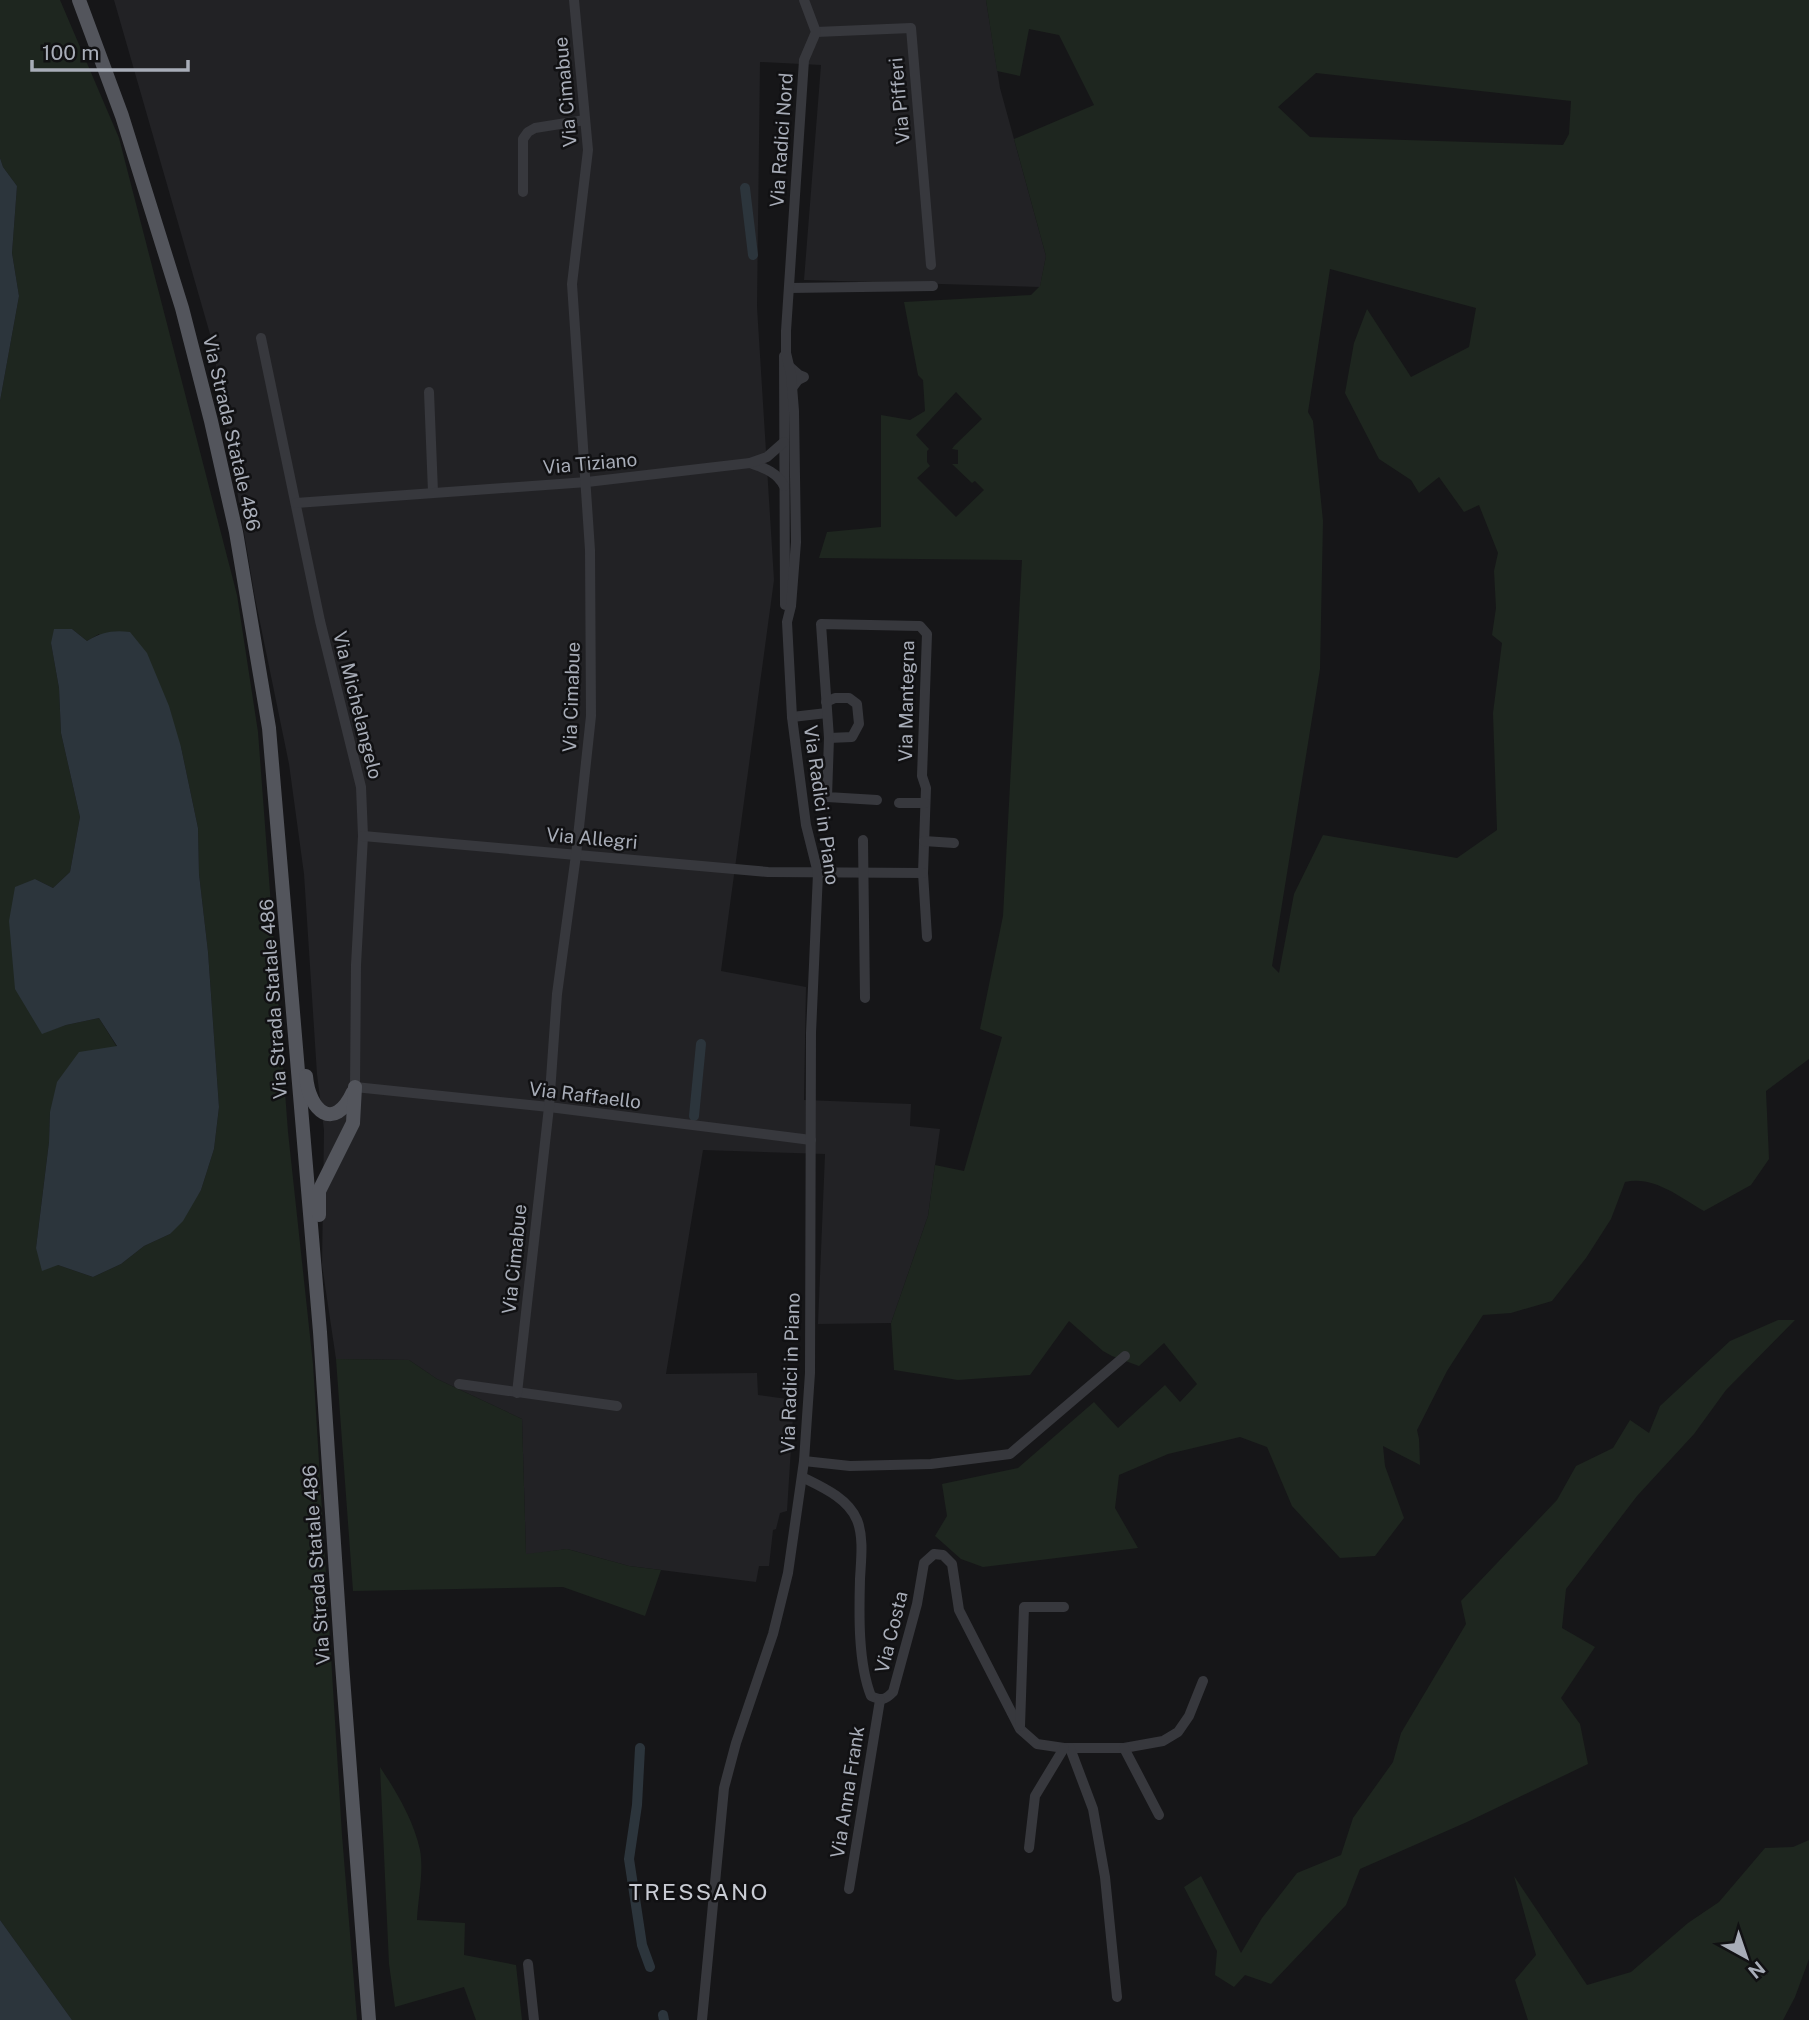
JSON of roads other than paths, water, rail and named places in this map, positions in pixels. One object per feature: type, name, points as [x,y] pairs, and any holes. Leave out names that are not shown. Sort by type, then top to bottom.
[{"type":"main road","name":"Via Strada Statale 486","points":[[79,0],[122,116],[182,308],[236,532],[269,728],[316,1275],[369,2020]]},
{"type":"main road","points":[[292,1002],[303,1050],[306,1086],[316,1108],[326,1114],[336,1114],[345,1108],[355,1087]]},
{"type":"main road","points":[[316,1275],[321,1251],[319,1191],[353,1123],[355,1087]]},
{"type":"street","name":"Via Cimabue","points":[[517,1393],[549,1107],[557,995],[592,716],[587,482],[572,284],[588,150],[574,0]]},
{"type":"street","points":[[804,0],[816,32]]},
{"type":"street","name":"Via Pifferi","points":[[816,32],[911,28],[930,265]]},
{"type":"street","name":"Via Radici Nord","points":[[794,462],[792,387],[786,353],[789,288],[804,60],[816,32]]},
{"type":"street","points":[[523,192],[523,139],[528,132],[535,128],[585,120]]},
{"type":"street","points":[[789,288],[933,286]]},
{"type":"street","name":"Via Michelangelo","points":[[261,338],[320,621],[361,787],[363,836],[356,965],[355,1087]]},
{"type":"street","name":"Via Radici Nord","points":[[786,353],[782,358],[785,612],[788,622]]},
{"type":"street","points":[[783,401],[792,387],[804,377],[790,367]]},
{"type":"street","points":[[429,392],[433,492]]},
{"type":"street","points":[[750,463],[767,457],[784,442]]},
{"type":"street","name":"Via Radici in Piano","points":[[702,2020],[724,1788],[736,1743],[773,1634],[788,1573],[804,1461],[810,1373],[811,1033],[818,873],[806,825],[792,718],[788,622],[796,542],[794,462]]},
{"type":"street","points":[[750,463],[774,473],[784,486]]},
{"type":"street","name":"Via Tiziano","points":[[296,503],[587,482],[750,463]]},
{"type":"street","name":"Via Mantegna","points":[[826,708],[821,624],[923,628],[927,634],[922,776],[926,788],[925,803]]},
{"type":"street","name":"Via Radici in Piano","points":[[792,718],[826,708],[835,698],[849,698],[857,704],[859,724],[852,737],[829,738]]},
{"type":"street","name":"Via Radici in Piano","points":[[826,708],[829,738],[827,796],[877,800]]},
{"type":"street","points":[[899,803],[925,803],[923,873],[927,937]]},
{"type":"street","name":"Via Allegri","points":[[363,836],[768,872],[923,873]]},
{"type":"street","points":[[863,840],[865,998]]},
{"type":"street","points":[[924,841],[954,843]]},
{"type":"street","name":"Via Raffaello","points":[[355,1087],[549,1107],[811,1140]]},
{"type":"street","points":[[804,1461],[850,1466],[931,1464],[1010,1454],[1125,1356]]},
{"type":"street","points":[[459,1384],[617,1406]]},
{"type":"street","name":"Via Costa","points":[[802,1477],[837,1497],[857,1519],[861,1541],[859,1611],[866,1683],[871,1696],[880,1700],[886,1699],[893,1692],[917,1604],[924,1563],[934,1554],[943,1555],[952,1564],[959,1610],[1020,1729]]},
{"type":"street","points":[[1064,1607],[1024,1607],[1020,1729],[1037,1744],[1067,1748],[1124,1748],[1164,1741],[1178,1732],[1189,1716],[1203,1681]]},
{"type":"street","name":"Via Anna Frank","points":[[849,1889],[880,1700]]},
{"type":"street","points":[[1029,1848],[1035,1796],[1067,1748]]},
{"type":"street","points":[[1067,1748],[1093,1809],[1105,1877],[1117,1997]]},
{"type":"street","points":[[1124,1748],[1159,1815]]},
{"type":"street","points":[[528,1964],[534,2020]]},
{"type":"waterway","points":[[745,188],[753,255]]},
{"type":"waterway","points":[[694,1116],[701,1044]]},
{"type":"waterway","points":[[640,1748],[637,1805],[629,1859],[642,1945],[650,1967]]},
{"type":"waterway","points":[[663,2015],[664,2020]]},
{"type":"district","name":"TRESSANO","points":[[699,1892]]}]
